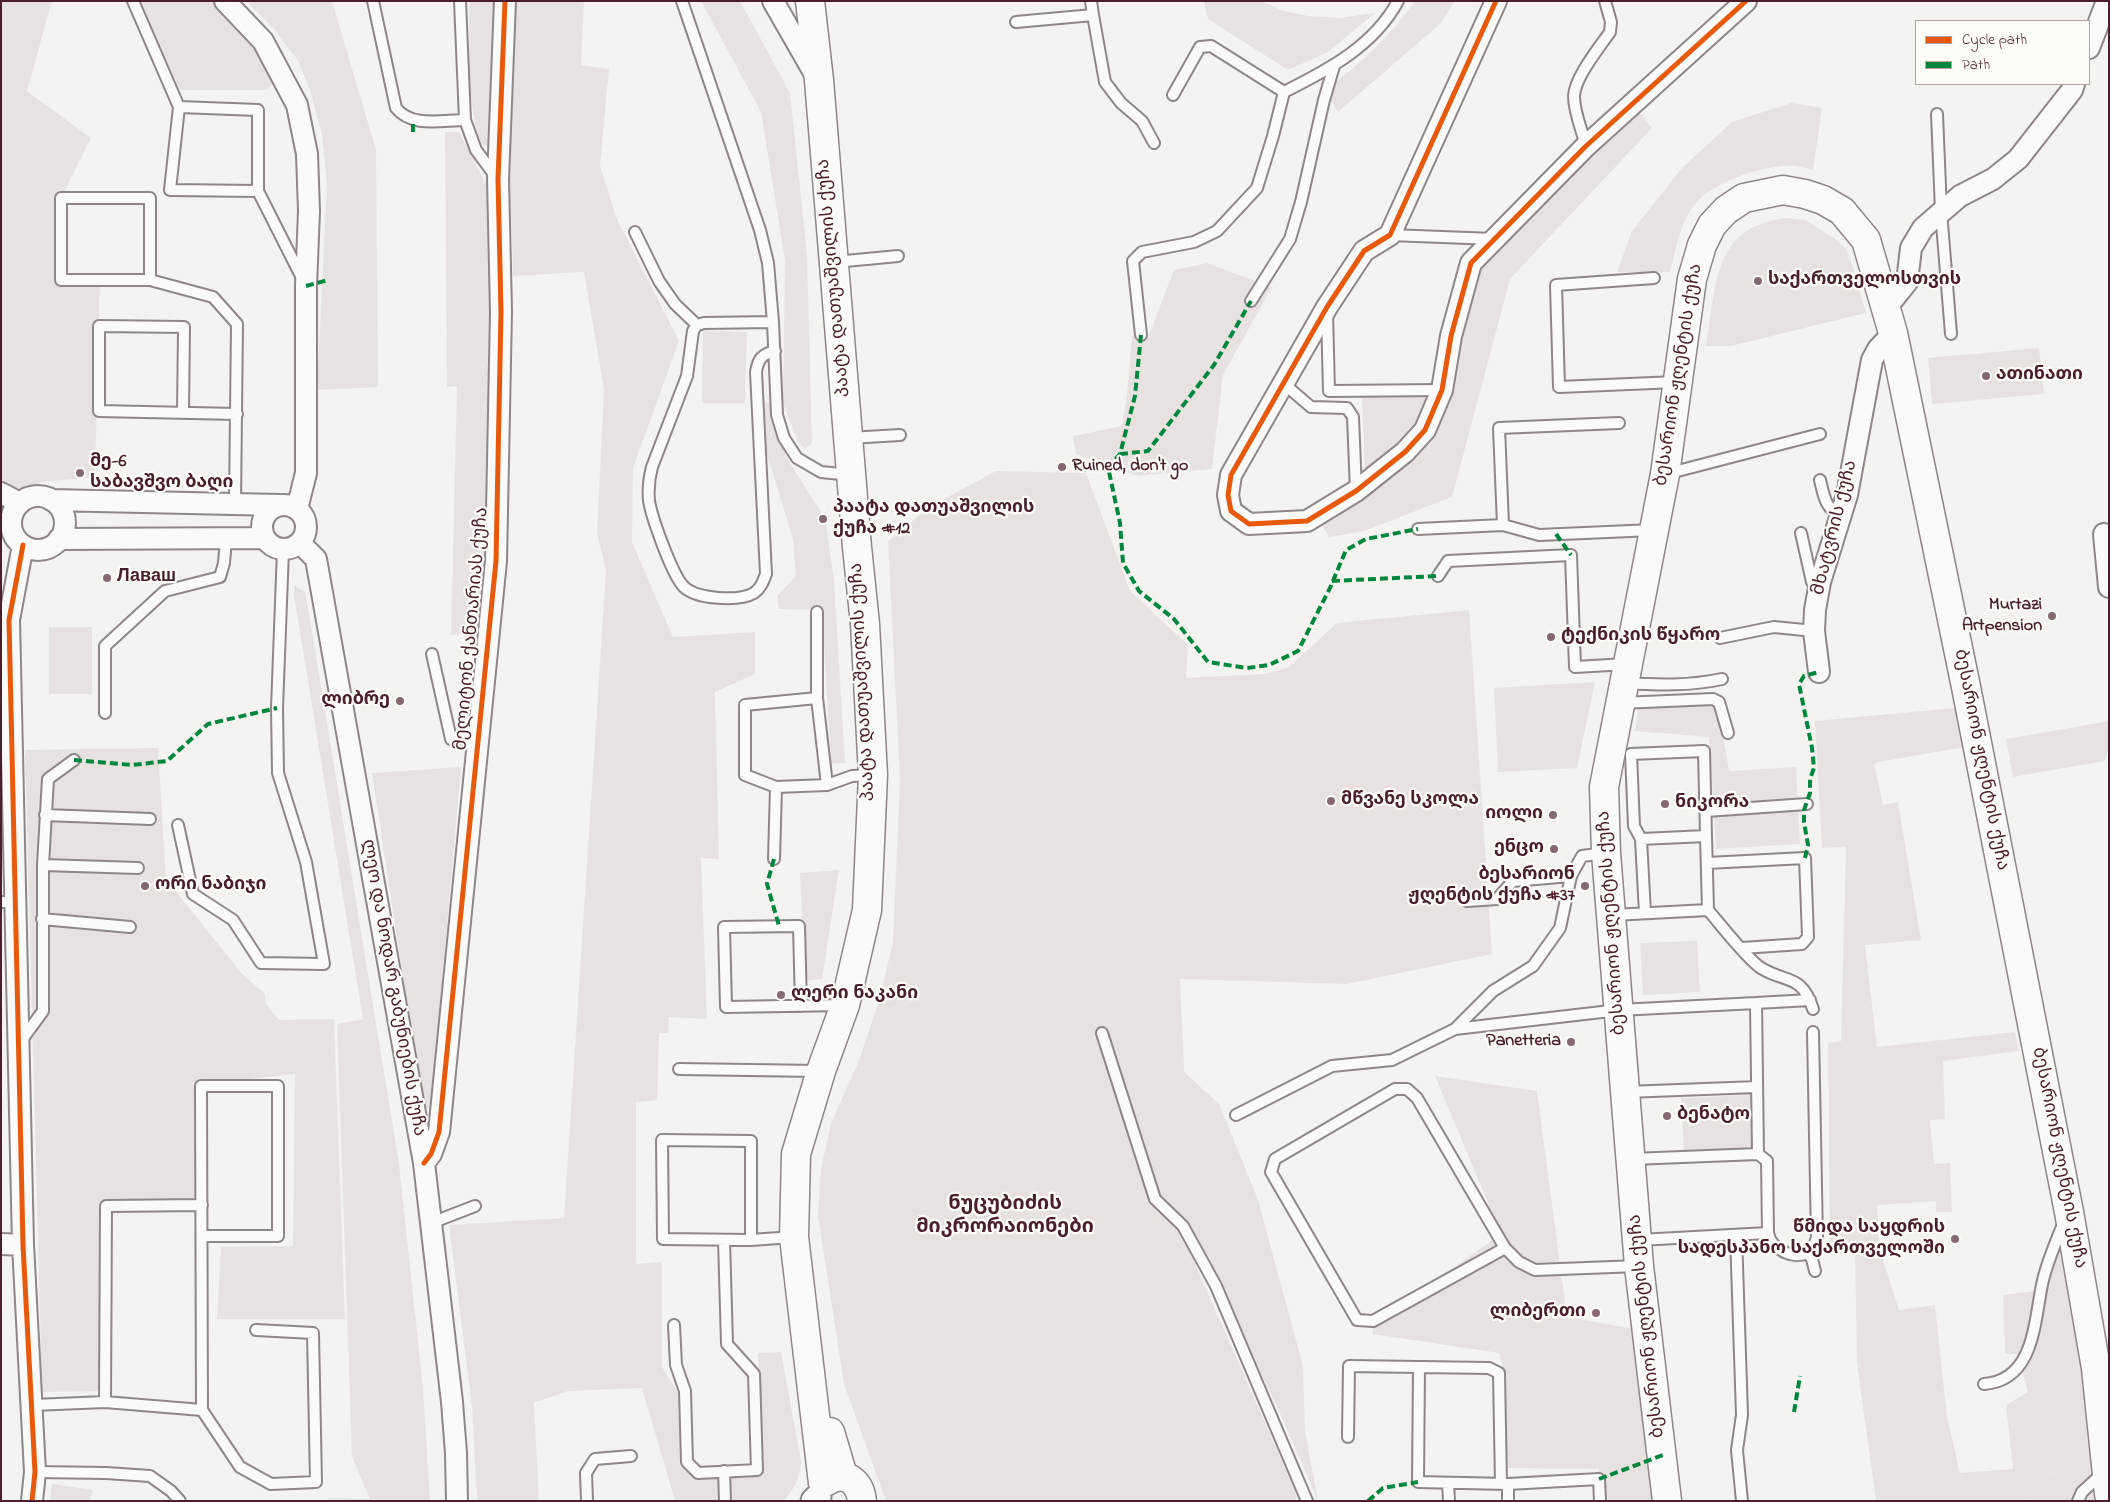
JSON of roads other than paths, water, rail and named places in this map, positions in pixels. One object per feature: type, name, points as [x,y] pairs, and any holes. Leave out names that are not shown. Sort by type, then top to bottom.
[{"type":"main road","name":"პაატა დათუაშვილის ქუჩა","points":[[810,1],[819,80],[865,624],[873,776],[867,910],[845,1005],[821,1071],[796,1154],[794,1237],[823,1491]]},
{"type":"main road","name":"ბესარიონ ჟღენტის ქუჩა","points":[[1667,1501],[1638,1253],[1606,853],[1604,787],[1665,474],[1692,279],[1702,245],[1712,225],[1726,210],[1744,198],[1783,190],[1823,200],[1842,211],[1866,240],[1890,320],[1966,687],[2069,1212],[2096,1368],[2107,1482]]},
{"type":"main road","points":[[823,1491],[854,1481],[861,1490],[862,1501]]},
{"type":"street","points":[[11,514],[27,498],[37,496],[51,500],[235,503],[288,507],[305,519],[306,532],[291,546],[270,544],[262,532],[264,517],[268,512],[288,507],[306,474],[306,286],[310,211],[307,164],[297,105],[263,41],[225,1]]},
{"type":"street","name":"მელიტონ ქანთარიას ქუჩა","points":[[424,1163],[431,1154],[439,1132],[496,561],[501,312],[498,179],[505,1]]},
{"type":"street","points":[[772,1],[819,80]]},
{"type":"street","points":[[1496,1],[1390,235],[1364,251],[1327,307],[1231,475],[1228,495],[1231,511],[1249,524],[1307,521],[1356,491],[1406,452],[1425,430],[1442,390],[1451,336],[1471,263],[1586,146],[1746,1]]},
{"type":"street","points":[[2090,45],[2107,1]]},
{"type":"street","name":"მხატვრის ქუჩა","points":[[1820,672],[1814,631],[1819,589],[1847,495],[1872,360],[1906,282],[1911,248],[1923,228],[1941,211],[1960,196],[1993,179],[2018,159],[2072,90],[2074,85]]},
{"type":"street","points":[[1,493],[11,514],[13,534],[22,545],[35,550],[44,549],[59,539],[63,531],[62,513],[58,505],[51,500]]},
{"type":"street","points":[[2104,534],[2109,588]]},
{"type":"street","points":[[59,539],[265,538]]},
{"type":"street","points":[[22,545],[9,620],[6,711],[8,892],[18,1045],[23,1245],[33,1405],[35,1472],[32,1501]]},
{"type":"street","name":"ლეო და ნოდარ გაბუნიების ქუჩა","points":[[291,546],[316,559],[424,1163],[452,1402],[457,1501]]},
{"type":"street","points":[[1,1244],[23,1245]]},
{"type":"lane","points":[[133,1],[179,107],[170,190],[258,191]]},
{"type":"lane","points":[[373,1],[396,108],[402,116],[414,121],[465,120]]},
{"type":"lane","points":[[460,1],[465,120],[476,150],[498,179]]},
{"type":"lane","points":[[682,1],[760,230],[768,263],[775,351],[777,415],[784,438],[797,458],[821,472],[851,476]]},
{"type":"lane","points":[[1091,1],[1105,82],[1121,103],[1142,121],[1154,142]]},
{"type":"lane","points":[[1140,335],[1133,260],[1142,252],[1194,242],[1217,231],[1257,188],[1284,92],[1334,66],[1352,54],[1390,15],[1398,1]]},
{"type":"lane","points":[[1586,146],[1574,96],[1577,82],[1610,32],[1612,22],[1605,1]]},
{"type":"lane","points":[[1016,22],[1093,15]]},
{"type":"lane","points":[[1173,95],[1200,47],[1204,46],[1211,46],[1284,92]]},
{"type":"lane","points":[[1251,301],[1290,239],[1301,202],[1324,100],[1334,66]]},
{"type":"lane","points":[[179,107],[258,110],[258,191],[306,286]]},
{"type":"lane","points":[[1937,114],[1941,211],[1951,334]]},
{"type":"lane","points":[[150,280],[150,198],[62,198],[62,280],[150,280],[213,297],[237,324],[235,503]]},
{"type":"lane","points":[[635,232],[660,281],[675,304],[697,325]]},
{"type":"lane","points":[[1390,235],[1494,239]]},
{"type":"lane","points":[[834,262],[898,256]]},
{"type":"lane","points":[[1654,278],[1556,285],[1559,387],[1679,382]]},
{"type":"lane","points":[[1327,307],[1329,391],[1442,390]]},
{"type":"lane","points":[[773,322],[704,323],[697,325],[693,331],[687,376],[652,467],[648,482],[649,502],[674,570],[684,586],[696,594],[726,598],[741,597],[753,593],[762,585],[766,574],[756,372],[757,362],[763,355],[775,351]]},
{"type":"lane","points":[[184,412],[184,327],[99,326],[99,411],[237,414]]},
{"type":"lane","points":[[1283,383],[1311,408],[1346,408],[1353,417],[1356,491]]},
{"type":"lane","points":[[1503,525],[1499,428],[1619,423]]},
{"type":"lane","points":[[1665,474],[1820,434]]},
{"type":"lane","points":[[848,438],[900,435]]},
{"type":"lane","points":[[1820,480],[1826,504],[1830,509],[1841,515]]},
{"type":"lane","points":[[1418,529],[1503,525],[1539,535],[1654,530]]},
{"type":"lane","points":[[1801,533],[1812,582],[1819,589]]},
{"type":"lane","points":[[104,712],[105,646],[166,591],[220,577],[224,563],[226,539]]},
{"type":"lane","points":[[178,826],[193,894],[233,920],[261,963],[324,964],[306,862],[278,773],[277,708],[291,546]]},
{"type":"lane","points":[[1438,576],[1448,561],[1571,555],[1575,667],[1624,683],[1713,699],[1718,702],[1728,733]]},
{"type":"lane","points":[[817,612],[817,698],[827,785]]},
{"type":"lane","points":[[1720,638],[1774,627],[1814,631]]},
{"type":"lane","points":[[432,654],[451,739],[478,739]]},
{"type":"lane","points":[[1624,683],[1702,684],[1722,679]]},
{"type":"lane","points":[[817,698],[745,705],[746,775],[776,787],[827,785],[852,776],[873,776]]},
{"type":"lane","points":[[1455,1029],[1619,1010],[1756,1003],[1812,1005],[1799,983],[1761,968],[1708,910],[1704,751],[1631,754],[1634,826],[1641,839],[1645,913]]},
{"type":"lane","points":[[18,1045],[42,1011],[43,865],[48,779],[74,760]]},
{"type":"lane","points":[[774,860],[776,787]]},
{"type":"lane","points":[[1706,811],[1807,804]]},
{"type":"lane","points":[[45,815],[150,819]]},
{"type":"lane","points":[[1641,839],[1706,836]]},
{"type":"lane","points":[[1236,1114],[1332,1066],[1392,1060],[1455,1029],[1493,991],[1533,966],[1560,928],[1571,876],[1582,856],[1606,853]]},
{"type":"lane","points":[[1707,863],[1805,858],[1808,937],[1806,940],[1802,944],[1742,948]]},
{"type":"lane","points":[[43,865],[138,868]]},
{"type":"lane","points":[[1468,901],[1497,899],[1512,881],[1571,876]]},
{"type":"lane","points":[[1612,915],[1708,910]]},
{"type":"lane","points":[[42,919],[130,928]]},
{"type":"lane","points":[[801,1006],[799,926],[724,927],[726,1007],[801,1006],[845,1005]]},
{"type":"lane","points":[[1756,1003],[1758,1154]]},
{"type":"lane","points":[[1102,1032],[1155,1199],[1183,1226],[1216,1286],[1307,1501]]},
{"type":"lane","points":[[1631,1159],[1758,1154],[1767,1161],[1768,1233],[1773,1246],[1780,1250],[1800,1255],[1808,1252],[1813,1248],[1817,1238],[1813,1032]]},
{"type":"lane","points":[[679,1069],[821,1071]]},
{"type":"lane","points":[[202,1236],[278,1236],[278,1086],[201,1086],[202,1410],[240,1467],[271,1484],[316,1482],[313,1332],[256,1330]]},
{"type":"lane","points":[[1626,1092],[1758,1087]]},
{"type":"lane","points":[[1505,1248],[1373,1321],[1357,1320],[1271,1172],[1275,1159],[1395,1089],[1407,1089],[1417,1098],[1505,1248],[1519,1262],[1534,1270],[1736,1235],[1768,1233]]},
{"type":"lane","points":[[751,1240],[751,1141],[662,1140],[663,1239],[751,1240],[794,1237]]},
{"type":"lane","points":[[105,1402],[106,1206],[202,1205]]},
{"type":"lane","points":[[431,1223],[476,1206]]},
{"type":"lane","points":[[1984,1384],[2008,1378],[2021,1364],[2028,1350],[2037,1318],[2044,1278],[2069,1212]]},
{"type":"lane","points":[[1736,1235],[1742,1415],[1737,1450],[1742,1501]]},
{"type":"lane","points":[[674,1325],[676,1366],[685,1391],[686,1462],[698,1473],[757,1470],[754,1374],[727,1344],[724,1240]]},
{"type":"lane","points":[[1808,1252],[1815,1271]]},
{"type":"lane","points":[[1348,1437],[1349,1366],[1490,1368],[1499,1373],[1505,1484],[1508,1501]]},
{"type":"lane","points":[[1419,1367],[1418,1482],[1505,1484],[1599,1479],[1600,1501]]},
{"type":"lane","points":[[33,1405],[105,1402],[202,1410]]},
{"type":"lane","points":[[587,1501],[586,1473],[595,1459],[631,1456]]},
{"type":"lane","points":[[724,1471],[725,1501]]},
{"type":"lane","points":[[35,1472],[150,1476],[171,1491],[180,1501]]},
{"type":"lane","points":[[2078,1501],[2082,1492],[2107,1482]]},
{"type":"lane","points":[[1448,1483],[1449,1501]]},
{"type":"place","name":"საქართველოსთვის","points":[[1758,281]]},
{"type":"place","name":"ათინათი","points":[[1986,376]]},
{"type":"place","name":"Ruined, don't go","points":[[1062,467]]},
{"type":"place","name":"მე-6 საბავშვო ბაღი","points":[[80,473]]},
{"type":"place","name":"პაატა დათუაშვილის ქუჩა #12","points":[[823,519]]},
{"type":"place","name":"Лаваш","points":[[107,578]]},
{"type":"place","name":"Murtazi Artpension","points":[[2052,616]]},
{"type":"place","name":"ტექნიკის წყარო","points":[[1551,637]]},
{"type":"place","name":"ლიბრე","points":[[400,701]]},
{"type":"place","name":"მწვანე სკოლა","points":[[1331,801]]},
{"type":"place","name":"ნიკორა","points":[[1665,804]]},
{"type":"place","name":"იოლი","points":[[1553,815]]},
{"type":"place","name":"ენცო","points":[[1554,849]]},
{"type":"place","name":"ორი ნაბიჯი","points":[[145,886]]},
{"type":"place","name":"ბესარიონ ჟღენტის ქუჩა #37","points":[[1585,886]]},
{"type":"place","name":"ლერი ნაკანი","points":[[781,995]]},
{"type":"place","name":"Panetteria","points":[[1571,1042]]},
{"type":"place","name":"ბენატო","points":[[1667,1116]]},
{"type":"place","name":"წმიდა საყდრის სადესპანო საქართველოში","points":[[1955,1239]]},
{"type":"place","name":"ლიბერთი","points":[[1596,1313]]},
{"type":"district","name":"ნუცუბიძის მიკრორაიონები","points":[[1005,1218]]}]
